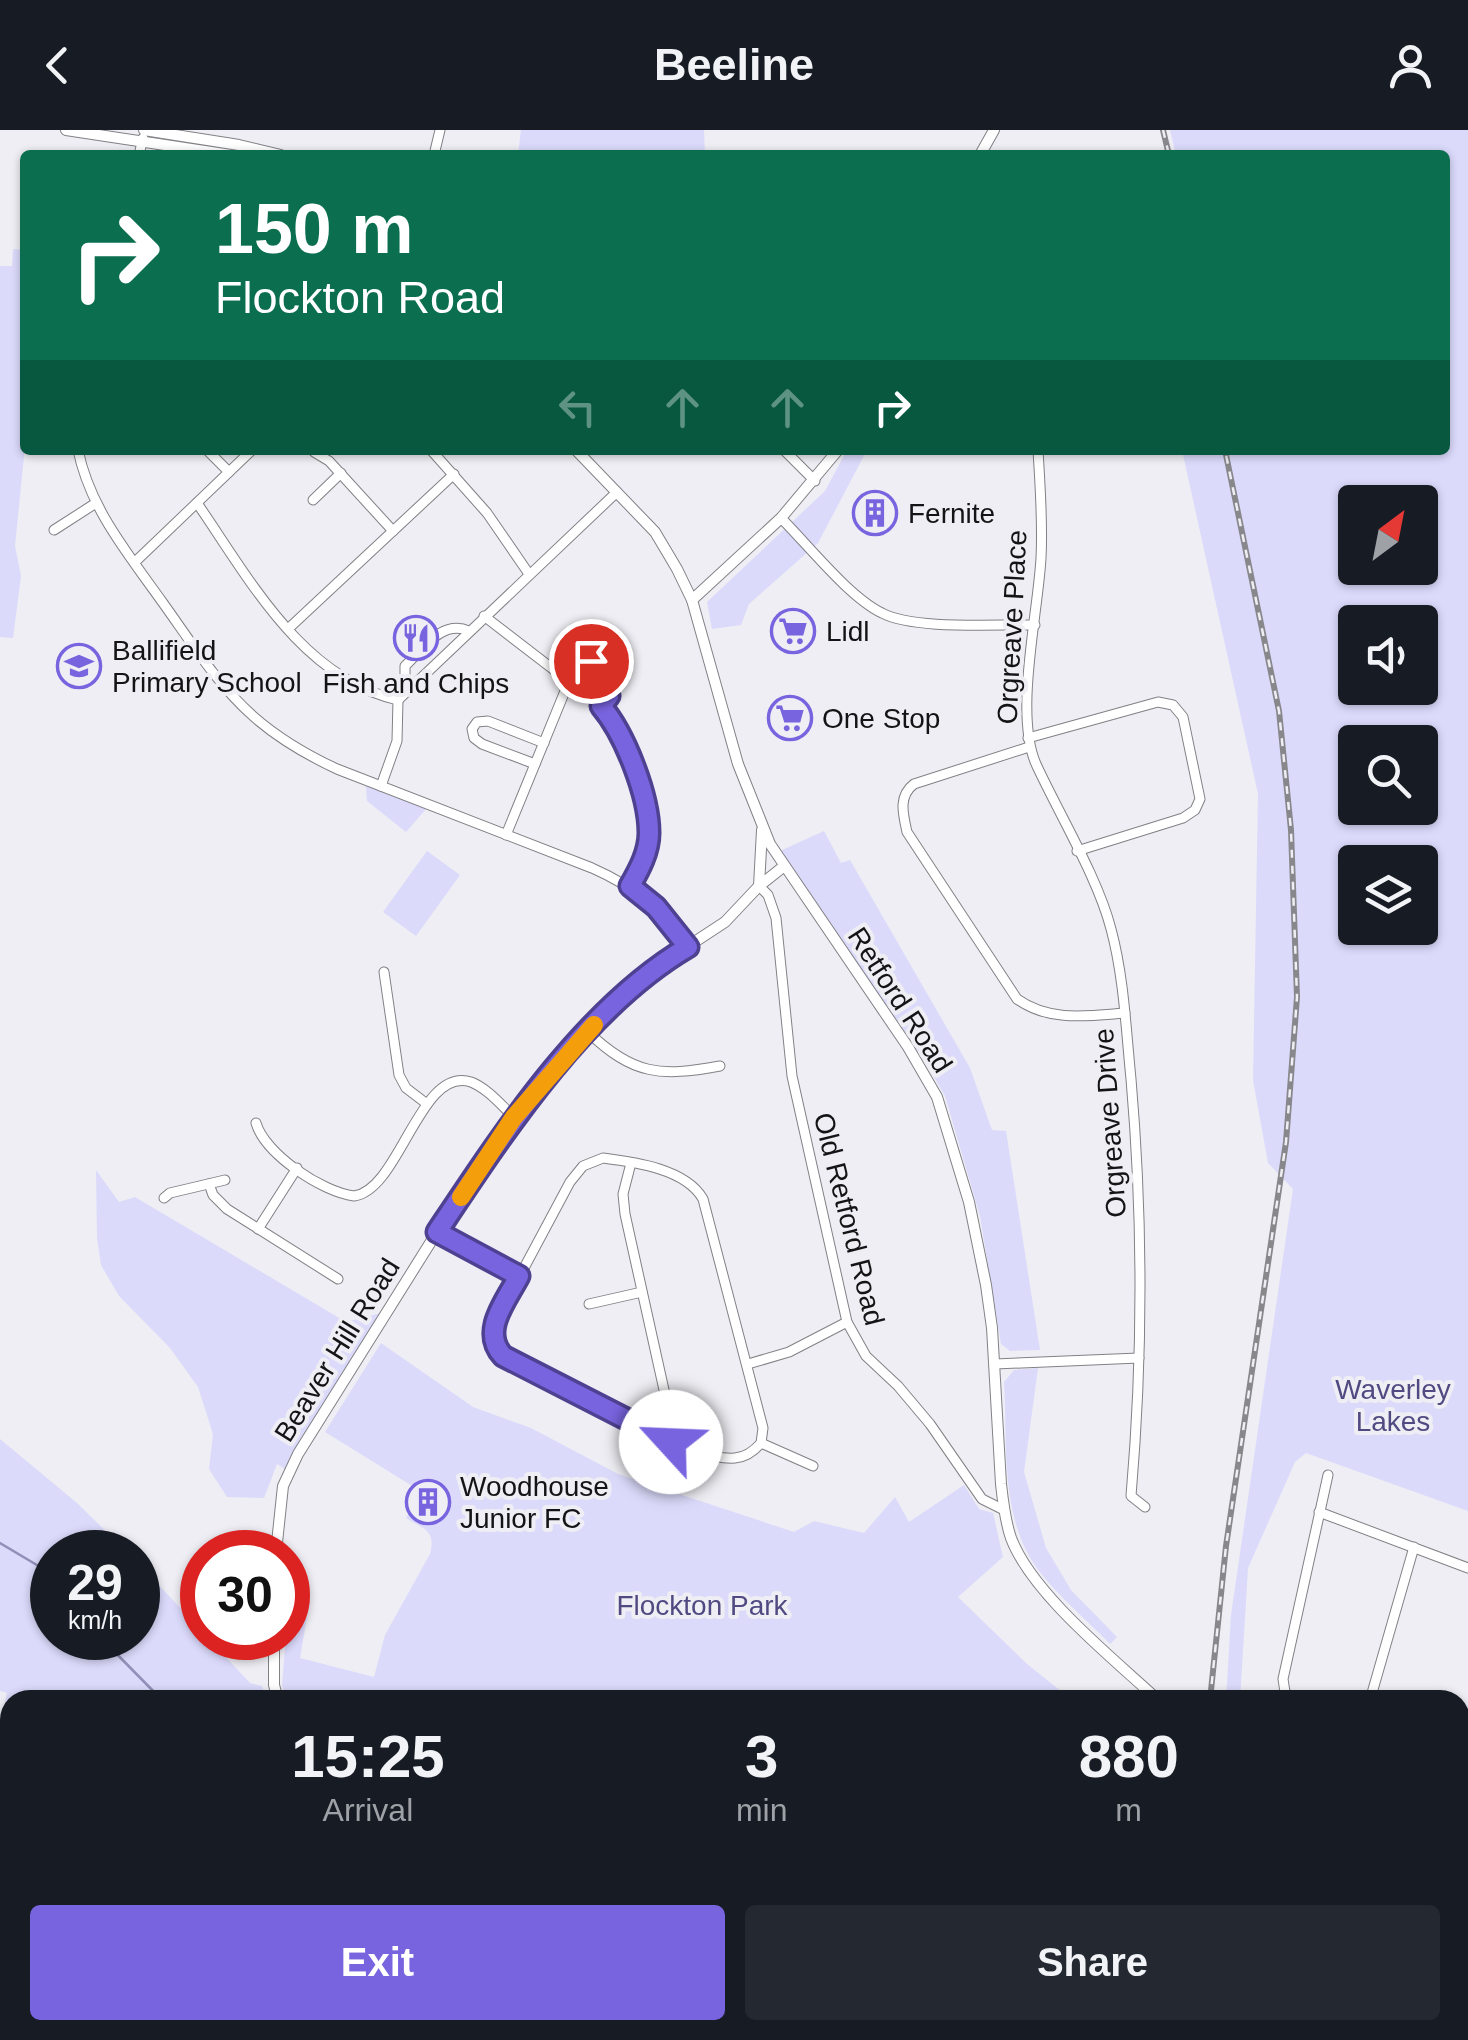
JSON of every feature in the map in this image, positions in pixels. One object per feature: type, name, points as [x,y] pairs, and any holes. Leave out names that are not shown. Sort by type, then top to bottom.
[{"type":"main road","points":[[66,130],[264,150]]},
{"type":"main road","points":[[143,136],[207,150]]},
{"type":"main road","name":"Retford Road","points":[[581,455],[655,532],[692,600],[735,754],[762,829],[776,856],[908,1046],[937,1098],[969,1202],[986,1285],[1004,1510],[1016,1548],[1040,1584],[1148,1690]]},
{"type":"main road","points":[[692,600],[781,518],[834,455]]},
{"type":"main road","points":[[760,881],[762,829]]},
{"type":"main road","name":"Beaver Hill Road","points":[[277,1530],[279,1506],[290,1469],[437,1232],[514,1117],[629,988],[726,922],[776,856]]},
{"type":"main road","name":"Beaver Hill Road","points":[[760,881],[784,867]]},
{"type":"main road","points":[[274,1660],[275,1690]]},
{"type":"street","points":[[80,455],[96,503],[210,669],[250,714],[301,751],[630,886],[656,907],[688,947]]},
{"type":"street","points":[[212,455],[229,472]]},
{"type":"street","points":[[135,562],[247,455]]},
{"type":"street","points":[[323,455],[394,531]]},
{"type":"street","points":[[436,455],[487,513],[528,574]]},
{"type":"street","points":[[789,455],[815,481]]},
{"type":"street","name":"Orgreave Place","points":[[1028,742],[1041,555],[1038,455]]},
{"type":"street","points":[[313,500],[341,473]]},
{"type":"street","points":[[288,629],[454,474]]},
{"type":"street","points":[[381,786],[397,741],[398,700],[617,492]]},
{"type":"street","points":[[54,530],[96,503]]},
{"type":"street","points":[[198,503],[288,629],[329,669],[398,700]]},
{"type":"street","points":[[781,518],[857,595],[886,616],[911,621],[1035,625]]},
{"type":"street","points":[[484,616],[601,706],[626,746],[648,822],[648,846],[630,886]]},
{"type":"street","points":[[411,684],[403,670],[448,626],[469,631]]},
{"type":"street","points":[[506,836],[571,682],[591,661],[599,663],[609,692],[608,700],[601,706]]},
{"type":"street","points":[[1077,851],[1183,818],[1195,810],[1200,800],[1183,718],[1173,705],[1158,702],[1028,742],[914,784],[904,794],[907,832],[1016,998],[1037,1010],[1065,1016],[1125,1013]]},
{"type":"street","points":[[535,764],[482,744],[474,738],[472,729],[477,722],[488,720],[544,743]]},
{"type":"street","name":"Orgreave Drive","points":[[1028,742],[1109,922],[1125,1013],[1140,1218],[1139,1358],[1132,1496],[1145,1507]]},
{"type":"street","name":"Old Retford Road","points":[[760,881],[776,918],[792,1076],[846,1322],[866,1356],[930,1424],[982,1499],[1004,1510]]},
{"type":"street","points":[[384,972],[398,1075],[406,1088],[427,1104]]},
{"type":"street","points":[[588,1032],[615,1058],[634,1066],[674,1074],[720,1066]]},
{"type":"street","points":[[256,1123],[267,1146],[346,1196],[369,1192],[427,1104],[451,1083],[469,1082],[514,1117]]},
{"type":"street","points":[[603,1158],[631,1163],[682,1178],[703,1199],[762,1428],[761,1442],[750,1453],[732,1458],[671,1442],[498,1351],[493,1339],[494,1326],[570,1182],[583,1166],[603,1158]]},
{"type":"street","points":[[631,1163],[623,1204],[672,1426],[671,1442]]},
{"type":"street","points":[[258,1229],[297,1168]]},
{"type":"street","points":[[164,1198],[170,1193],[225,1180]]},
{"type":"street","points":[[209,1184],[218,1202],[338,1279]]},
{"type":"street","points":[[437,1232],[519,1276]]},
{"type":"street","points":[[589,1304],[642,1292]]},
{"type":"street","points":[[748,1364],[789,1352],[846,1322]]},
{"type":"street","points":[[995,1364],[1139,1358]]},
{"type":"street","points":[[761,1442],[813,1466]]},
{"type":"street","points":[[1285,1690],[1283,1679],[1328,1476]]},
{"type":"street","points":[[1319,1512],[1468,1568]]},
{"type":"street","points":[[1373,1690],[1414,1547]]},
{"type":"green space","points":[[521,130],[704,130],[705,150],[519,150]]},
{"type":"green space","name":"Waverley Lakes","points":[[1170,130],[1468,130],[1468,1511],[1306,1453],[1295,1462],[1248,1568],[1241,1690],[1227,1690],[1231,1615],[1293,1189],[1268,1163],[1253,1080],[1258,794],[1183,455],[1450,455],[1450,150],[1175,150]]},
{"type":"green space","points":[[13,249],[20,250],[20,455],[24,455],[15,546],[21,576],[13,638],[0,637],[0,266],[12,266]]},
{"type":"green space","points":[[844,455],[864,455],[818,543],[749,604],[741,625],[712,629],[707,602],[825,491]]},
{"type":"green space","points":[[366,786],[426,809],[406,832],[367,801]]},
{"type":"green space","points":[[824,831],[841,863],[850,860],[970,1068],[992,1130],[1006,1131],[1040,1350],[1010,1351],[1001,1344],[980,1216],[945,1096],[780,851]]},
{"type":"green space","points":[[427,851],[460,875],[416,936],[383,912]]},
{"type":"green space","points":[[96,1170],[119,1202],[135,1197],[346,1322],[381,1313],[285,1469],[277,1464],[264,1498],[227,1497],[209,1469],[213,1434],[198,1387],[170,1348],[119,1296],[101,1265]]},
{"type":"green space","name":"Flockton Park","points":[[381,1343],[473,1407],[531,1428],[618,1474],[794,1532],[814,1521],[864,1533],[895,1497],[909,1522],[964,1485],[979,1509],[993,1513],[1003,1557],[958,1597],[1060,1690],[283,1690],[284,1660],[308,1660],[374,1677],[385,1635],[430,1554],[430,1535],[406,1518],[422,1492],[325,1432]]},
{"type":"green space","points":[[1038,1368],[1024,1472],[1046,1548],[1071,1590],[1117,1637],[1110,1644],[1039,1571],[1017,1528],[1008,1480],[1004,1382],[1014,1370]]},
{"type":"green space","points":[[0,1439],[105,1530],[30,1530],[30,1660],[160,1660],[160,1586],[180,1608],[180,1660],[229,1660],[250,1683],[263,1690],[0,1690]]},
{"type":"waterway","points":[[0,1543],[30,1561]]},
{"type":"waterway","points":[[123,1660],[152,1690]]},
{"type":"railway","points":[[1163,130],[1168,150]]},
{"type":"railway","points":[[1211,1690],[1226,1546],[1286,1142],[1297,997],[1291,830],[1279,711],[1226,455]]},
{"type":"slow traffic","points":[[461,1197],[514,1117],[594,1025]]},
{"type":"place","name":"Fernite","points":[[875,513]]},
{"type":"place","name":"Lidl","points":[[793,631]]},
{"type":"place","name":"Fish and Chips","points":[[416,638]]},
{"type":"place","name":"Ballifield Primary School","points":[[79,666]]},
{"type":"place","name":"One Stop","points":[[790,718]]},
{"type":"place","name":"Woodhouse Junior FC","points":[[428,1502]]},
{"type":"route","points":[[591,661],[602,666],[609,696],[601,706],[626,746],[648,822],[648,846],[630,886],[656,907],[688,947],[615,1001],[514,1117],[437,1232],[519,1276],[492,1333],[503,1356],[671,1442]]}]
